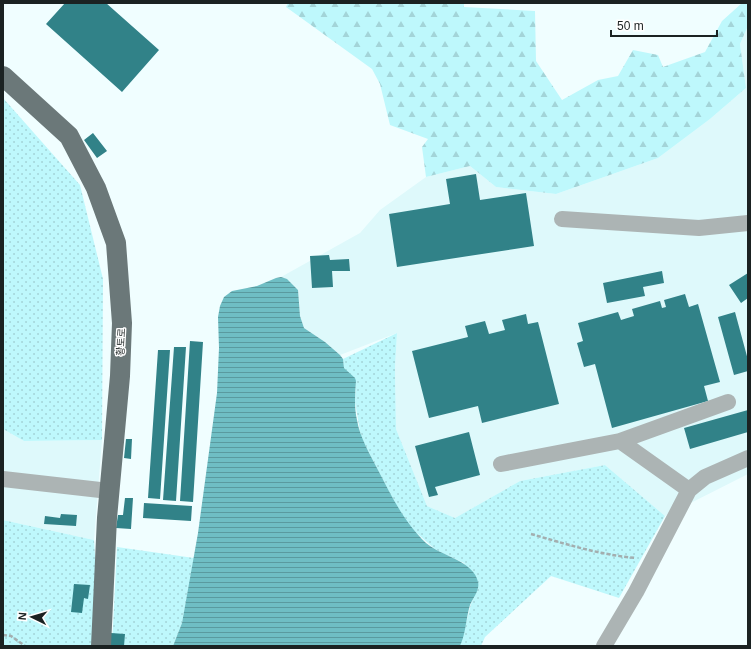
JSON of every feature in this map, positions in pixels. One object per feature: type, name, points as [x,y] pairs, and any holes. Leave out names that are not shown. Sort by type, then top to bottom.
[{"type":"main road","name":"황토로","points":[[3,76],[69,136],[96,188],[116,243],[122,324],[120,376],[107,518],[101,646]]},
{"type":"street","points":[[562,219],[699,228],[748,222]]},
{"type":"street","points":[[501,464],[620,441],[728,402]]},
{"type":"street","points":[[620,441],[689,490]]},
{"type":"street","points":[[604,646],[636,592],[689,490],[705,477],[748,458]]},
{"type":"street","points":[[3,479],[109,491]]},
{"type":"path","points":[[531,534],[578,548],[616,557],[653,560]]},
{"type":"path","points":[[3,635],[11,636],[25,646]]},
{"type":"shaded area","points":[[748,26],[748,474],[665,516],[605,465],[520,481],[455,518],[427,506],[396,429],[395,367],[397,333],[340,355],[325,342],[304,328],[300,316],[298,290],[281,277],[360,233],[380,210],[426,177],[470,166],[496,187],[556,194],[658,158],[710,119],[746,88],[740,44]]},
{"type":"shaded area","points":[[281,277],[287,279],[298,290],[300,316],[304,328],[325,342],[340,355],[343,359],[344,368],[355,378],[355,410],[360,433],[399,509],[411,527],[426,543],[432,548],[464,564],[475,575],[478,582],[478,588],[470,605],[464,636],[460,646],[173,646],[182,623],[198,533],[217,393],[219,348],[218,317],[220,306],[224,297],[232,291],[257,286]]},
{"type":"shaded area","points":[[3,429],[24,441],[102,440],[94,540],[3,520]]},
{"type":"green space","points":[[288,3],[464,3],[464,7],[535,11],[536,61],[562,100],[598,80],[618,76],[633,50],[658,55],[663,67],[705,52],[722,21],[742,3],[748,3],[748,26],[740,44],[746,88],[710,119],[658,158],[556,194],[496,187],[470,166],[426,177],[422,147],[428,139],[390,125],[380,84],[372,69],[286,7]]},
{"type":"green space","points":[[3,98],[80,185],[103,279],[102,440],[24,441],[3,429]]},
{"type":"green space","points":[[397,333],[395,367],[396,429],[427,506],[455,518],[520,481],[605,465],[665,516],[619,598],[551,576],[485,637],[481,646],[460,646],[471,604],[478,588],[464,563],[436,550],[411,528],[399,511],[361,437],[355,402],[356,381],[344,368],[343,359]]},
{"type":"green space","points":[[3,520],[94,540],[101,646],[3,646]]},
{"type":"green space","points":[[117,547],[194,558],[182,623],[173,646],[112,646]]},
{"type":"building","points":[[65,3],[106,3],[159,50],[122,92],[46,24]]},
{"type":"building","points":[[93,133],[107,151],[97,158],[84,140]]},
{"type":"building","points":[[476,174],[480,200],[526,193],[534,246],[397,267],[389,214],[450,204],[446,179]]},
{"type":"building","points":[[329,255],[330,260],[349,259],[350,271],[332,271],[333,287],[312,288],[310,256]]},
{"type":"building","points":[[662,271],[664,283],[643,287],[645,296],[607,303],[603,283]]},
{"type":"building","points":[[748,273],[748,298],[741,303],[729,285]]},
{"type":"building","points":[[685,294],[689,307],[698,304],[720,382],[704,386],[708,401],[612,428],[595,364],[584,367],[577,343],[583,341],[578,323],[618,312],[621,320],[634,316],[632,309],[660,301],[662,308],[666,307],[664,300]]},
{"type":"building","points":[[735,312],[748,360],[748,371],[734,375],[718,317]]},
{"type":"building","points":[[526,314],[528,324],[538,322],[559,404],[482,423],[478,406],[429,418],[412,351],[468,337],[465,326],[485,321],[489,334],[505,330],[502,320]]},
{"type":"building","points":[[190,341],[203,342],[193,502],[180,501]]},
{"type":"building","points":[[174,347],[186,347],[176,501],[163,500]]},
{"type":"building","points":[[158,350],[170,350],[160,499],[148,498]]},
{"type":"building","points":[[748,410],[748,432],[690,449],[684,428]]},
{"type":"building","points":[[469,432],[480,475],[435,487],[438,495],[429,497],[415,446]]},
{"type":"building","points":[[126,439],[132,439],[131,459],[124,458]]},
{"type":"building","points":[[125,498],[133,498],[131,529],[116,528],[118,515],[123,515]]},
{"type":"building","points":[[144,503],[192,506],[191,521],[143,518]]},
{"type":"building","points":[[61,514],[77,515],[76,526],[44,524],[45,516],[60,518]]},
{"type":"building","points":[[74,584],[90,585],[88,599],[84,598],[82,613],[71,612]]},
{"type":"building","points":[[111,633],[125,634],[124,646],[110,646]]}]
